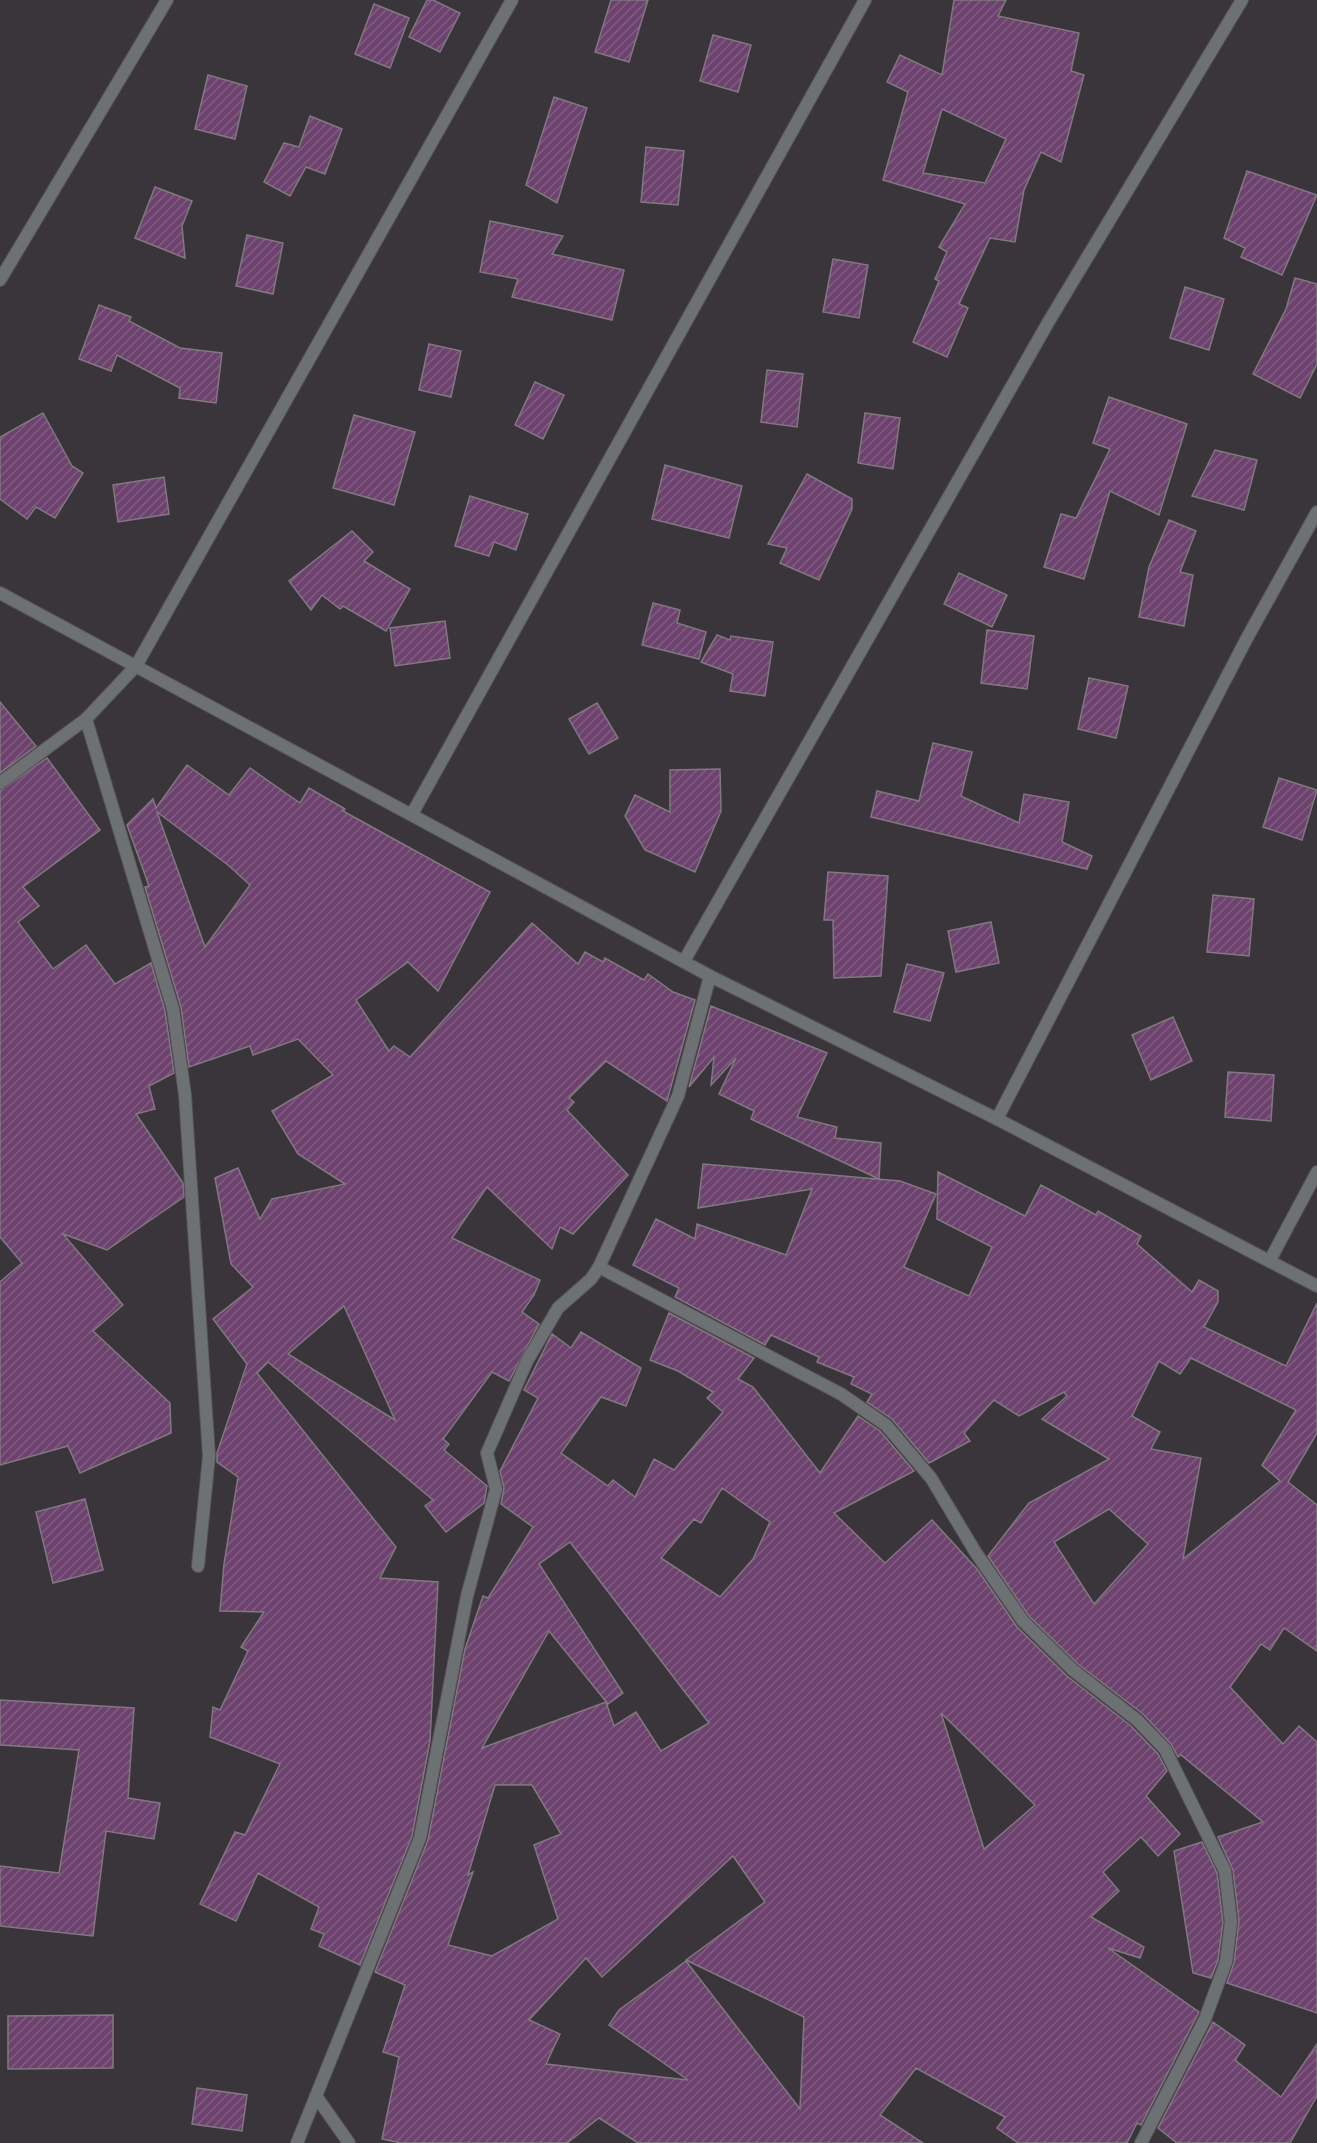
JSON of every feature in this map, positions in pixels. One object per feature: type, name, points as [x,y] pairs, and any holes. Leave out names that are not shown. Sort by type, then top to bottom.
[{"type":"street","points":[[0,280],[167,0]]},
{"type":"street","points":[[0,783],[86,719],[136,666],[512,0]]},
{"type":"street","points":[[412,814],[865,0]]},
{"type":"street","points":[[684,961],[1049,321],[1242,0]]},
{"type":"street","points":[[997,1119],[1242,649],[1317,512]]},
{"type":"street","points":[[0,592],[710,976],[997,1119],[1317,1286]]},
{"type":"street","points":[[86,719],[173,1009],[185,1095],[209,1456],[198,1566]]},
{"type":"street","points":[[297,2143],[374,1946],[420,1838],[467,1596],[496,1489],[487,1453],[527,1361],[558,1308],[591,1279],[599,1267],[678,1096],[710,976]]},
{"type":"street","points":[[1270,1260],[1317,1172]]},
{"type":"street","points":[[599,1267],[841,1394],[886,1425],[931,1478],[976,1553],[1023,1621],[1073,1670],[1137,1720],[1165,1749],[1225,1871],[1230,1922],[1226,1962],[1205,2019],[1141,2143]]},
{"type":"street","points":[[316,2096],[349,2143]]},
{"type":"building","points":[[427,0],[433,0],[460,13],[440,52],[409,37]]},
{"type":"building","points":[[611,0],[648,0],[629,62],[595,52]]},
{"type":"building","points":[[954,0],[1006,0],[998,16],[1079,33],[1071,71],[1084,75],[1061,162],[1041,152],[1024,190],[1015,242],[990,238],[959,304],[968,308],[947,357],[913,342],[939,281],[935,279],[947,252],[939,247],[965,204],[883,180],[908,92],[887,82],[900,55],[942,75]],"holes":[[[942,109],[1006,139],[985,183],[923,173]]]},
{"type":"building","points":[[374,4],[409,18],[390,68],[355,54]]},
{"type":"building","points":[[713,35],[751,45],[738,92],[700,81]]},
{"type":"building","points":[[208,75],[247,86],[235,139],[195,129]]},
{"type":"building","points":[[554,97],[587,108],[557,203],[526,185]]},
{"type":"building","points":[[310,116],[342,129],[325,174],[306,167],[290,196],[264,182],[284,143],[299,147]]},
{"type":"building","points":[[646,147],[684,151],[678,205],[641,202]]},
{"type":"building","points":[[1247,171],[1317,195],[1282,275],[1241,257],[1245,248],[1224,238]]},
{"type":"building","points":[[155,187],[192,201],[182,226],[185,258],[135,238]]},
{"type":"building","points":[[490,221],[563,236],[552,254],[624,270],[612,320],[512,297],[518,279],[480,272]]},
{"type":"building","points":[[247,235],[283,243],[273,294],[236,286]]},
{"type":"building","points":[[833,259],[868,265],[859,318],[823,312]]},
{"type":"building","points":[[1295,278],[1317,284],[1317,364],[1300,398],[1253,374],[1286,309]]},
{"type":"building","points":[[1185,287],[1224,299],[1209,350],[1170,338]]},
{"type":"building","points":[[99,305],[131,317],[129,321],[180,348],[222,353],[216,403],[179,398],[180,388],[117,355],[111,371],[79,359]]},
{"type":"building","points":[[429,344],[461,351],[451,397],[419,390]]},
{"type":"building","points":[[767,370],[803,374],[797,427],[761,422]]},
{"type":"building","points":[[535,382],[564,395],[543,439],[515,425]]},
{"type":"building","points":[[1109,397],[1187,424],[1159,515],[1110,491],[1084,579],[1044,567],[1061,514],[1076,518],[1110,449],[1093,443]]},
{"type":"building","points":[[43,413],[72,466],[83,473],[55,518],[36,507],[27,519],[0,499],[0,437]]},
{"type":"building","points":[[865,413],[900,418],[893,469],[858,463]]},
{"type":"building","points":[[354,415],[415,432],[394,505],[333,488]]},
{"type":"building","points":[[1215,450],[1257,460],[1244,510],[1192,496]]},
{"type":"building","points":[[665,465],[742,486],[729,538],[652,519]]},
{"type":"building","points":[[807,474],[852,499],[852,509],[819,580],[780,563],[787,548],[768,544]]},
{"type":"building","points":[[164,477],[169,514],[118,522],[113,485]]},
{"type":"building","points":[[470,496],[528,514],[516,550],[494,542],[489,556],[455,546]]},
{"type":"building","points":[[1169,520],[1196,531],[1180,572],[1193,575],[1184,626],[1139,617],[1149,567]]},
{"type":"building","points":[[352,531],[373,552],[364,561],[410,589],[386,631],[343,606],[340,609],[322,595],[311,610],[289,581]]},
{"type":"building","points":[[959,573],[1007,595],[992,627],[944,604]]},
{"type":"building","points":[[653,603],[680,610],[677,623],[706,632],[699,659],[642,645]]},
{"type":"building","points":[[445,621],[450,658],[395,666],[390,628]]},
{"type":"building","points":[[987,630],[1034,636],[1027,689],[981,683]]},
{"type":"building","points":[[717,635],[730,640],[731,636],[773,642],[765,696],[730,691],[733,674],[701,662]]},
{"type":"building","points":[[1089,678],[1128,686],[1116,738],[1078,729]]},
{"type":"building","points":[[0,702],[36,746],[0,773]]},
{"type":"building","points":[[597,703],[618,738],[589,754],[569,719]]},
{"type":"building","points":[[933,743],[972,752],[961,796],[1019,823],[1024,794],[1069,802],[1062,842],[1092,856],[1087,869],[871,817],[877,791],[919,801]]},
{"type":"building","points":[[47,758],[100,830],[23,887],[39,906],[18,922],[53,969],[86,945],[115,984],[151,963],[165,1011],[174,1073],[149,1086],[155,1109],[136,1114],[183,1183],[184,1197],[107,1250],[63,1234],[123,1305],[93,1331],[170,1403],[171,1433],[80,1473],[68,1446],[0,1465],[0,1282],[22,1263],[0,1237],[0,791]]},
{"type":"building","points":[[187,765],[229,795],[250,768],[300,803],[309,788],[345,809],[343,811],[490,892],[438,991],[408,962],[356,1000],[389,1051],[394,1046],[410,1057],[532,923],[578,964],[585,952],[603,962],[605,958],[644,980],[648,974],[673,992],[695,1000],[667,1101],[606,1061],[569,1098],[574,1102],[567,1110],[628,1175],[573,1234],[560,1227],[552,1249],[487,1187],[452,1238],[540,1280],[534,1295],[522,1312],[539,1324],[509,1381],[492,1372],[443,1439],[449,1444],[444,1450],[487,1486],[484,1503],[446,1532],[425,1506],[433,1500],[268,1362],[257,1373],[396,1547],[380,1578],[438,1582],[430,1741],[412,1836],[360,1965],[319,1946],[324,1934],[311,1929],[319,1907],[258,1873],[236,1921],[200,1904],[235,1832],[245,1835],[280,1764],[210,1737],[213,1707],[220,1710],[248,1651],[241,1647],[264,1612],[220,1611],[224,1564],[238,1477],[217,1462],[217,1453],[247,1364],[213,1319],[253,1287],[231,1264],[215,1178],[238,1168],[260,1219],[272,1199],[345,1184],[298,1154],[272,1111],[333,1075],[298,1039],[253,1055],[250,1046],[189,1067],[181,1007],[145,887],[149,886],[127,825],[153,799],[156,808]],"holes":[[[157,812],[228,865],[250,885],[205,947]],[[344,1306],[395,1420],[288,1354]]]},
{"type":"building","points":[[720,769],[721,811],[695,872],[645,850],[625,816],[635,795],[670,812],[670,770]]},
{"type":"building","points":[[1279,778],[1317,790],[1302,840],[1263,827]]},
{"type":"building","points":[[828,872],[888,876],[881,976],[834,978],[833,920],[824,920]]},
{"type":"building","points":[[1213,895],[1254,899],[1249,956],[1207,952]]},
{"type":"building","points":[[991,922],[999,963],[956,972],[948,931]]},
{"type":"building","points":[[907,964],[944,973],[930,1021],[894,1012]]},
{"type":"building","points":[[711,1006],[827,1053],[797,1117],[837,1127],[835,1138],[881,1143],[879,1179],[751,1119],[754,1111],[719,1094],[736,1058],[711,1085],[714,1057],[689,1087]]},
{"type":"building","points":[[1173,1017],[1192,1061],[1151,1080],[1132,1035]]},
{"type":"building","points":[[1228,1072],[1274,1075],[1271,1121],[1225,1117]]},
{"type":"building","points":[[703,1164],[900,1181],[936,1194],[904,1267],[969,1296],[992,1247],[937,1219],[938,1172],[1025,1216],[1041,1185],[1096,1215],[1098,1211],[1141,1236],[1137,1244],[1192,1292],[1199,1280],[1218,1291],[1218,1302],[1204,1327],[1286,1366],[1317,1303],[1317,1433],[1288,1482],[1317,1505],[1317,1651],[1284,1628],[1270,1650],[1261,1644],[1230,1687],[1283,1744],[1299,1726],[1317,1742],[1317,2013],[1227,1983],[1234,1963],[1239,1921],[1233,1870],[1218,1837],[1263,1822],[1181,1755],[1178,1757],[1171,1744],[1143,1714],[1078,1664],[1029,1616],[988,1556],[1029,1503],[1109,1459],[1042,1419],[1067,1396],[1064,1392],[1019,1416],[994,1400],[964,1433],[970,1441],[929,1463],[892,1419],[867,1402],[872,1394],[851,1384],[854,1377],[817,1362],[819,1357],[771,1335],[765,1345],[675,1297],[679,1288],[633,1265],[656,1219],[695,1239],[697,1224],[786,1255],[812,1189],[698,1208]],"holes":[[[1191,1358],[1296,1410],[1262,1465],[1280,1481],[1183,1559],[1201,1458],[1151,1449],[1160,1432],[1132,1416],[1159,1361],[1180,1374]],[[1109,1509],[1148,1544],[1094,1604],[1054,1542]]]},
{"type":"building","points":[[669,1313],[754,1358],[738,1379],[753,1387],[820,1473],[858,1416],[880,1431],[914,1471],[834,1513],[885,1563],[932,1520],[977,1569],[1017,1627],[1067,1676],[1131,1726],[1158,1754],[1167,1771],[1146,1796],[1180,1834],[1158,1856],[1141,1837],[1103,1872],[1119,1891],[1091,1917],[1144,1947],[1140,1958],[1108,1948],[1199,2012],[1141,2125],[1137,2123],[1127,2143],[1018,2143],[997,2128],[1005,2117],[916,2068],[880,2115],[923,2143],[638,2143],[599,2118],[567,2143],[401,2143],[382,2139],[399,2057],[383,2052],[405,1985],[375,1972],[428,1840],[465,1649],[483,1596],[488,1598],[533,1527],[501,1504],[504,1488],[500,1471],[538,1398],[524,1390],[552,1334],[571,1348],[581,1332],[641,1368],[626,1406],[601,1397],[561,1453],[608,1486],[613,1480],[635,1497],[654,1459],[674,1470],[723,1412],[707,1398],[713,1392],[678,1371],[650,1360]],"holes":[[[722,1488],[770,1522],[753,1559],[720,1597],[661,1558],[694,1519],[701,1523]],[[570,1542],[709,1723],[661,1751],[636,1712],[614,1726],[606,1702],[482,1748],[549,1631],[608,1704],[623,1693],[539,1564]],[[941,1713],[1035,1805],[984,1849]],[[495,1785],[532,1785],[561,1834],[534,1845],[558,1919],[492,1956],[448,1945],[473,1872],[468,1875]],[[733,1856],[765,1902],[686,1960],[804,2017],[800,2109],[686,1961],[619,2010],[609,2025],[688,2080],[546,2064],[560,2034],[529,2020],[586,1958],[602,1977]]]},
{"type":"building","points":[[85,1499],[103,1570],[53,1583],[36,1512]]},
{"type":"building","points":[[0,1700],[134,1708],[128,1798],[160,1803],[154,1839],[106,1831],[93,1936],[0,1926],[0,1866],[59,1873],[79,1750],[0,1745]]},
{"type":"building","points":[[1202,1842],[1217,1873],[1223,1922],[1218,1960],[1211,1978],[1193,1973],[1174,1851]]},
{"type":"building","points":[[113,2015],[113,2068],[8,2069],[8,2016]]},
{"type":"building","points":[[1213,2022],[1245,2045],[1235,2060],[1281,2097],[1317,2044],[1317,2096],[1290,2143],[1177,2143],[1158,2128]]},
{"type":"building","points":[[197,2088],[247,2095],[242,2131],[192,2124]]}]
